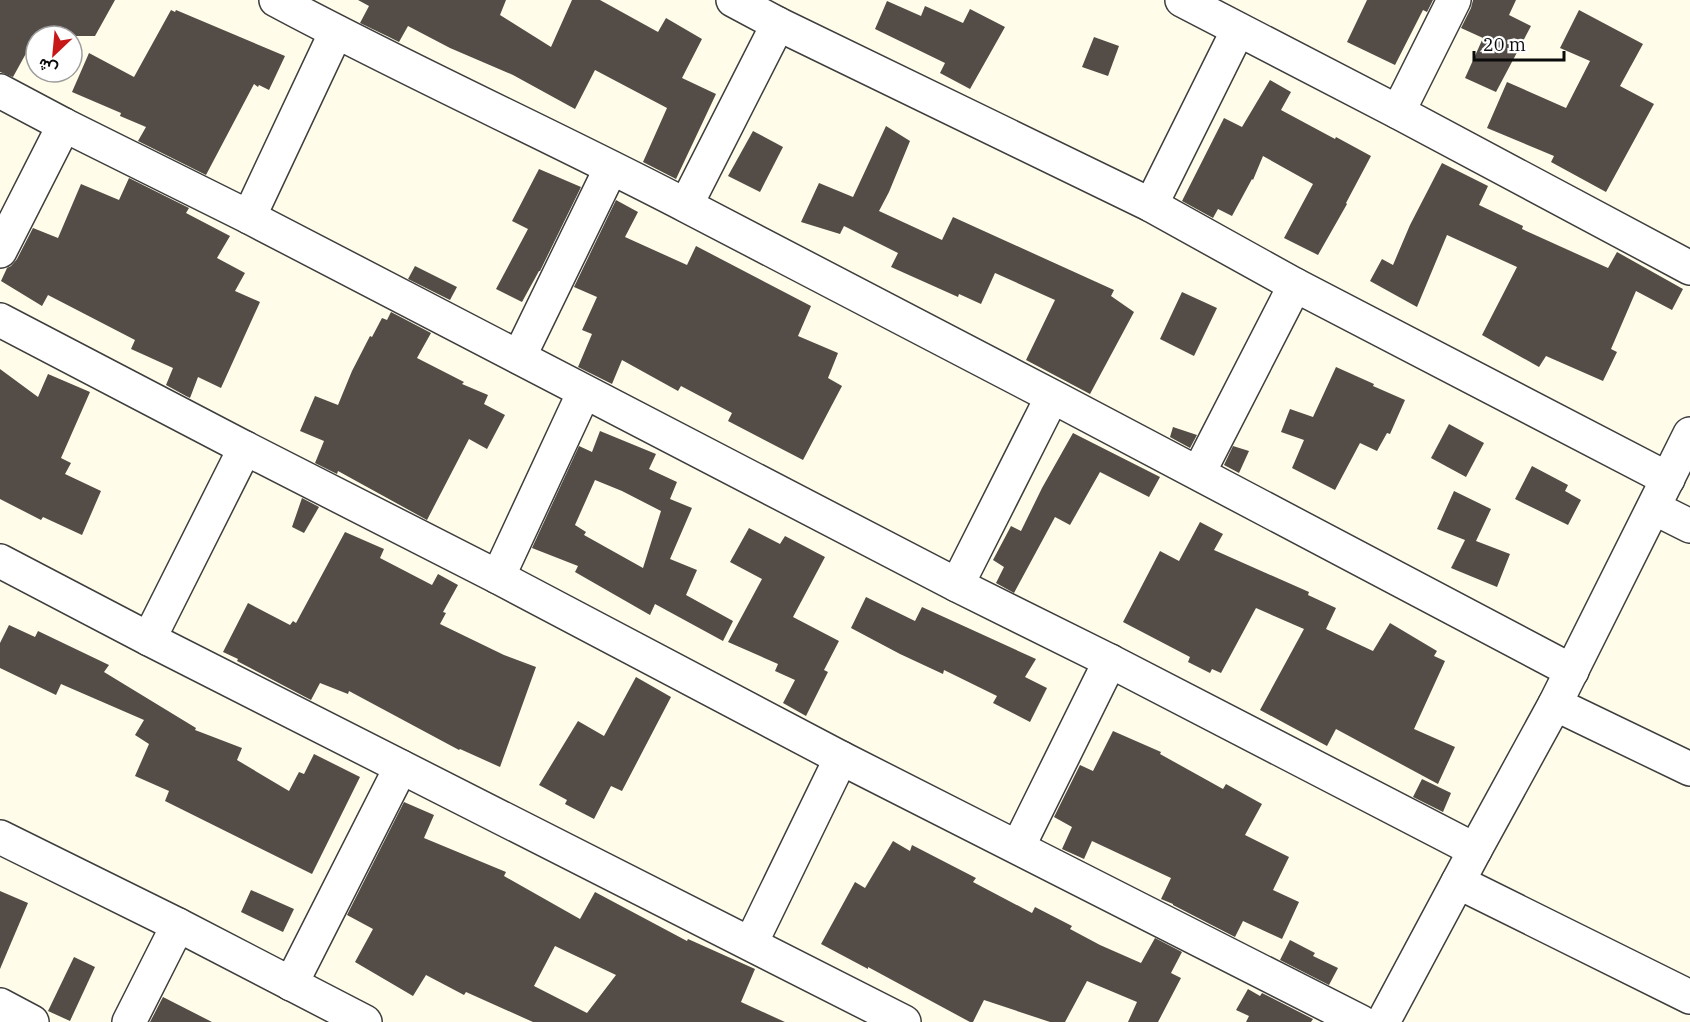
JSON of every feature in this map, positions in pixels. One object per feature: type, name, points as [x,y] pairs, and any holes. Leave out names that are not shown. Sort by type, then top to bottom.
[{"type":"street","points":[[276,0],[686,206],[1199,472],[1572,671]]},
{"type":"street","points":[[733,0],[1151,205],[1295,285],[1668,479]]},
{"type":"street","points":[[1182,0],[1690,268]]},
{"type":"street","points":[[1398,112],[1454,0]]},
{"type":"street","points":[[686,206],[778,24]]},
{"type":"street","points":[[1151,205],[1238,30]]},
{"type":"street","points":[[249,217],[336,32]]},
{"type":"street","points":[[0,91],[249,217],[957,585],[1110,661],[1475,850]]},
{"type":"street","points":[[0,251],[64,125]]},
{"type":"street","points":[[519,357],[611,168]]},
{"type":"street","points":[[1199,472],[1295,285]]},
{"type":"street","points":[[0,320],[244,448],[498,577],[841,758],[1361,1022]]},
{"type":"street","points":[[498,577],[584,392]]},
{"type":"street","points":[[957,585],[1052,397]]},
{"type":"street","points":[[1383,1022],[1555,704],[1690,434]]},
{"type":"street","points":[[149,639],[244,448]]},
{"type":"street","points":[[1654,508],[1690,526]]},
{"type":"street","points":[[0,561],[904,1022]]},
{"type":"street","points":[[1018,847],[1110,661]]},
{"type":"street","points":[[1555,704],[1690,769]]},
{"type":"street","points":[[751,943],[841,758]]},
{"type":"street","points":[[291,984],[401,766]]},
{"type":"street","points":[[0,837],[178,925],[365,1022]]},
{"type":"street","points":[[1458,882],[1690,997]]},
{"type":"street","points":[[129,1022],[178,925]]},
{"type":"street","points":[[0,1005],[32,1022]]},
{"type":"building","points":[[0,0],[115,0],[95,36],[84,36],[84,24],[24,24],[24,57],[13,77],[0,72]]},
{"type":"building","points":[[358,0],[506,0],[500,15],[551,47],[572,0],[600,0],[658,32],[666,18],[702,39],[682,78],[716,94],[676,179],[643,162],[667,108],[595,70],[575,109],[513,75],[450,48],[408,26],[399,42],[360,23],[369,6]]},
{"type":"building","points":[[1367,0],[1433,0],[1427,12],[1423,10],[1395,65],[1347,42]]},
{"type":"building","points":[[1473,0],[1516,0],[1509,15],[1531,26],[1496,92],[1465,78],[1483,38],[1461,28]]},
{"type":"building","points":[[887,1],[921,16],[925,6],[963,23],[970,9],[1005,27],[970,89],[940,73],[945,63],[875,29]]},
{"type":"building","points":[[171,10],[175,12],[176,10],[285,56],[269,90],[254,84],[206,175],[138,141],[146,127],[120,116],[121,113],[72,92],[75,84],[84,84],[84,64],[89,53],[134,77]]},
{"type":"building","points":[[1579,10],[1643,44],[1620,86],[1654,104],[1606,192],[1551,162],[1554,156],[1487,128],[1507,82],[1566,108],[1590,61],[1560,48]]},
{"type":"building","points":[[1094,37],[1119,46],[1108,76],[1082,67]]},
{"type":"building","points":[[1270,80],[1291,92],[1281,110],[1371,156],[1318,255],[1284,238],[1313,184],[1263,156],[1253,180],[1232,216],[1218,209],[1213,218],[1182,201],[1224,118],[1242,127]]},
{"type":"building","points":[[886,126],[910,141],[879,211],[942,240],[953,217],[1114,290],[1111,296],[1134,312],[1090,394],[1026,360],[1055,300],[995,273],[981,304],[959,294],[958,297],[891,267],[898,253],[844,226],[840,234],[801,222],[819,183],[853,197]]},
{"type":"building","points":[[753,131],[783,147],[760,192],[728,176]]},
{"type":"building","points":[[1442,163],[1488,186],[1479,205],[1523,226],[1522,229],[1608,268],[1617,252],[1683,289],[1672,310],[1636,291],[1611,349],[1617,352],[1603,381],[1546,356],[1539,367],[1482,335],[1517,267],[1447,235],[1417,307],[1370,281],[1382,259],[1393,265],[1410,225]]},
{"type":"building","points":[[539,169],[581,187],[540,271],[522,302],[496,289],[528,229],[512,221]]},
{"type":"building","points":[[129,178],[189,208],[186,213],[230,236],[217,258],[245,273],[235,291],[260,302],[221,388],[198,377],[190,398],[166,385],[173,368],[131,349],[135,340],[48,295],[42,306],[1,281],[7,268],[17,259],[33,228],[58,238],[81,184],[119,200]]},
{"type":"building","points":[[616,200],[638,212],[625,237],[687,265],[696,246],[811,306],[798,336],[838,353],[828,378],[842,386],[803,460],[728,421],[732,413],[681,386],[678,391],[622,360],[612,384],[578,367],[592,334],[582,330],[597,297],[574,287]]},
{"type":"building","points":[[415,266],[457,287],[450,300],[408,279]]},
{"type":"building","points":[[1182,292],[1217,308],[1194,356],[1160,339]]},
{"type":"building","points":[[391,312],[431,333],[417,358],[464,382],[462,384],[488,395],[484,404],[505,415],[487,449],[469,439],[427,520],[338,471],[337,474],[315,463],[324,441],[300,431],[315,396],[338,405],[370,336],[372,337],[382,318],[387,320]]},
{"type":"building","points":[[1336,367],[1405,400],[1390,434],[1387,433],[1377,451],[1360,443],[1335,490],[1292,468],[1304,440],[1281,432],[1290,409],[1313,417]]},
{"type":"building","points":[[0,369],[38,397],[48,374],[90,392],[61,458],[71,463],[65,474],[101,491],[82,535],[43,517],[41,520],[0,499]]},
{"type":"building","points":[[1449,424],[1484,443],[1466,477],[1431,458]]},
{"type":"building","points":[[1173,427],[1197,435],[1190,448],[1170,437]]},
{"type":"building","points":[[600,431],[656,454],[649,469],[677,482],[670,499],[692,508],[670,559],[697,570],[686,595],[733,621],[723,641],[655,604],[650,615],[575,572],[578,566],[532,548],[579,446],[592,452]],"holes":[[[595,480],[661,511],[643,568],[584,535],[586,532],[575,525]]]},
{"type":"building","points":[[1073,433],[1160,477],[1149,497],[1100,472],[1070,525],[1055,517],[1014,593],[996,583],[1004,567],[993,560],[1011,526],[1021,531]]},
{"type":"building","points":[[1233,446],[1249,451],[1239,473],[1224,465]]},
{"type":"building","points":[[1532,466],[1568,485],[1565,491],[1581,500],[1568,525],[1515,499]]},
{"type":"building","points":[[1454,491],[1491,509],[1476,541],[1510,554],[1497,587],[1451,568],[1465,540],[1437,529]]},
{"type":"building","points":[[302,498],[319,507],[304,533],[292,527]]},
{"type":"building","points":[[1200,522],[1223,534],[1214,550],[1309,592],[1308,595],[1336,608],[1326,629],[1373,651],[1390,623],[1437,651],[1434,656],[1445,661],[1414,729],[1455,747],[1438,784],[1336,729],[1327,746],[1260,710],[1304,629],[1256,608],[1221,673],[1212,669],[1210,673],[1188,662],[1190,657],[1123,622],[1160,551],[1179,561]]},
{"type":"building","points":[[749,528],[780,544],[785,536],[825,557],[793,617],[839,641],[824,670],[828,672],[806,716],[783,703],[795,680],[775,671],[778,664],[728,642],[762,579],[730,562]]},
{"type":"building","points":[[345,532],[384,549],[380,558],[432,585],[438,574],[458,585],[443,612],[446,613],[440,624],[504,655],[536,667],[500,767],[459,750],[349,691],[348,694],[320,683],[311,700],[223,652],[248,603],[290,625],[293,621],[296,623]]},
{"type":"building","points":[[866,597],[915,621],[922,607],[1036,659],[1025,677],[1047,688],[1030,722],[993,703],[997,696],[944,670],[943,674],[900,654],[851,628]]},
{"type":"building","points":[[9,625],[35,637],[38,631],[109,665],[104,672],[196,728],[195,730],[242,748],[237,760],[289,791],[299,772],[304,774],[314,754],[360,777],[312,874],[165,801],[169,791],[135,776],[149,744],[135,735],[144,720],[61,684],[56,695],[0,668],[0,643]]},
{"type":"building","points":[[636,677],[671,697],[622,791],[611,786],[594,819],[565,804],[567,800],[539,785],[578,721],[604,736]]},
{"type":"building","points":[[1113,731],[1161,752],[1160,754],[1223,789],[1226,784],[1262,804],[1245,835],[1289,857],[1273,890],[1299,902],[1282,939],[1243,921],[1235,937],[1161,899],[1171,878],[1092,841],[1084,859],[1062,849],[1072,827],[1054,817],[1080,765],[1093,771]]},
{"type":"building","points":[[1422,779],[1451,793],[1443,812],[1413,797]]},
{"type":"building","points":[[404,802],[434,815],[424,838],[506,872],[504,876],[580,919],[595,892],[687,941],[688,939],[755,969],[741,1002],[785,1022],[533,1022],[466,992],[464,995],[426,975],[413,996],[355,962],[373,929],[347,915]],"holes":[[[555,946],[616,975],[587,1013],[534,986]]]},
{"type":"building","points":[[893,841],[910,851],[912,845],[976,878],[973,882],[1032,913],[1035,907],[1072,926],[1070,929],[1100,945],[1141,963],[1155,938],[1182,952],[1171,973],[1181,978],[1158,1022],[1128,1022],[1137,1002],[1087,981],[1065,1022],[1050,1022],[984,1000],[973,1022],[970,1022],[821,944],[855,882],[865,888]]},
{"type":"building","points":[[251,890],[294,909],[283,932],[241,912]]},
{"type":"building","points":[[0,891],[28,903],[0,969]]},
{"type":"building","points":[[1290,940],[1315,953],[1313,956],[1338,968],[1329,985],[1280,960]]},
{"type":"building","points":[[74,957],[95,967],[70,1021],[48,1011]]},
{"type":"building","points":[[1248,989],[1260,996],[1262,993],[1313,1019],[1311,1022],[1246,1022],[1249,1016],[1236,1010]]},
{"type":"building","points":[[163,997],[212,1022],[150,1022]]}]
